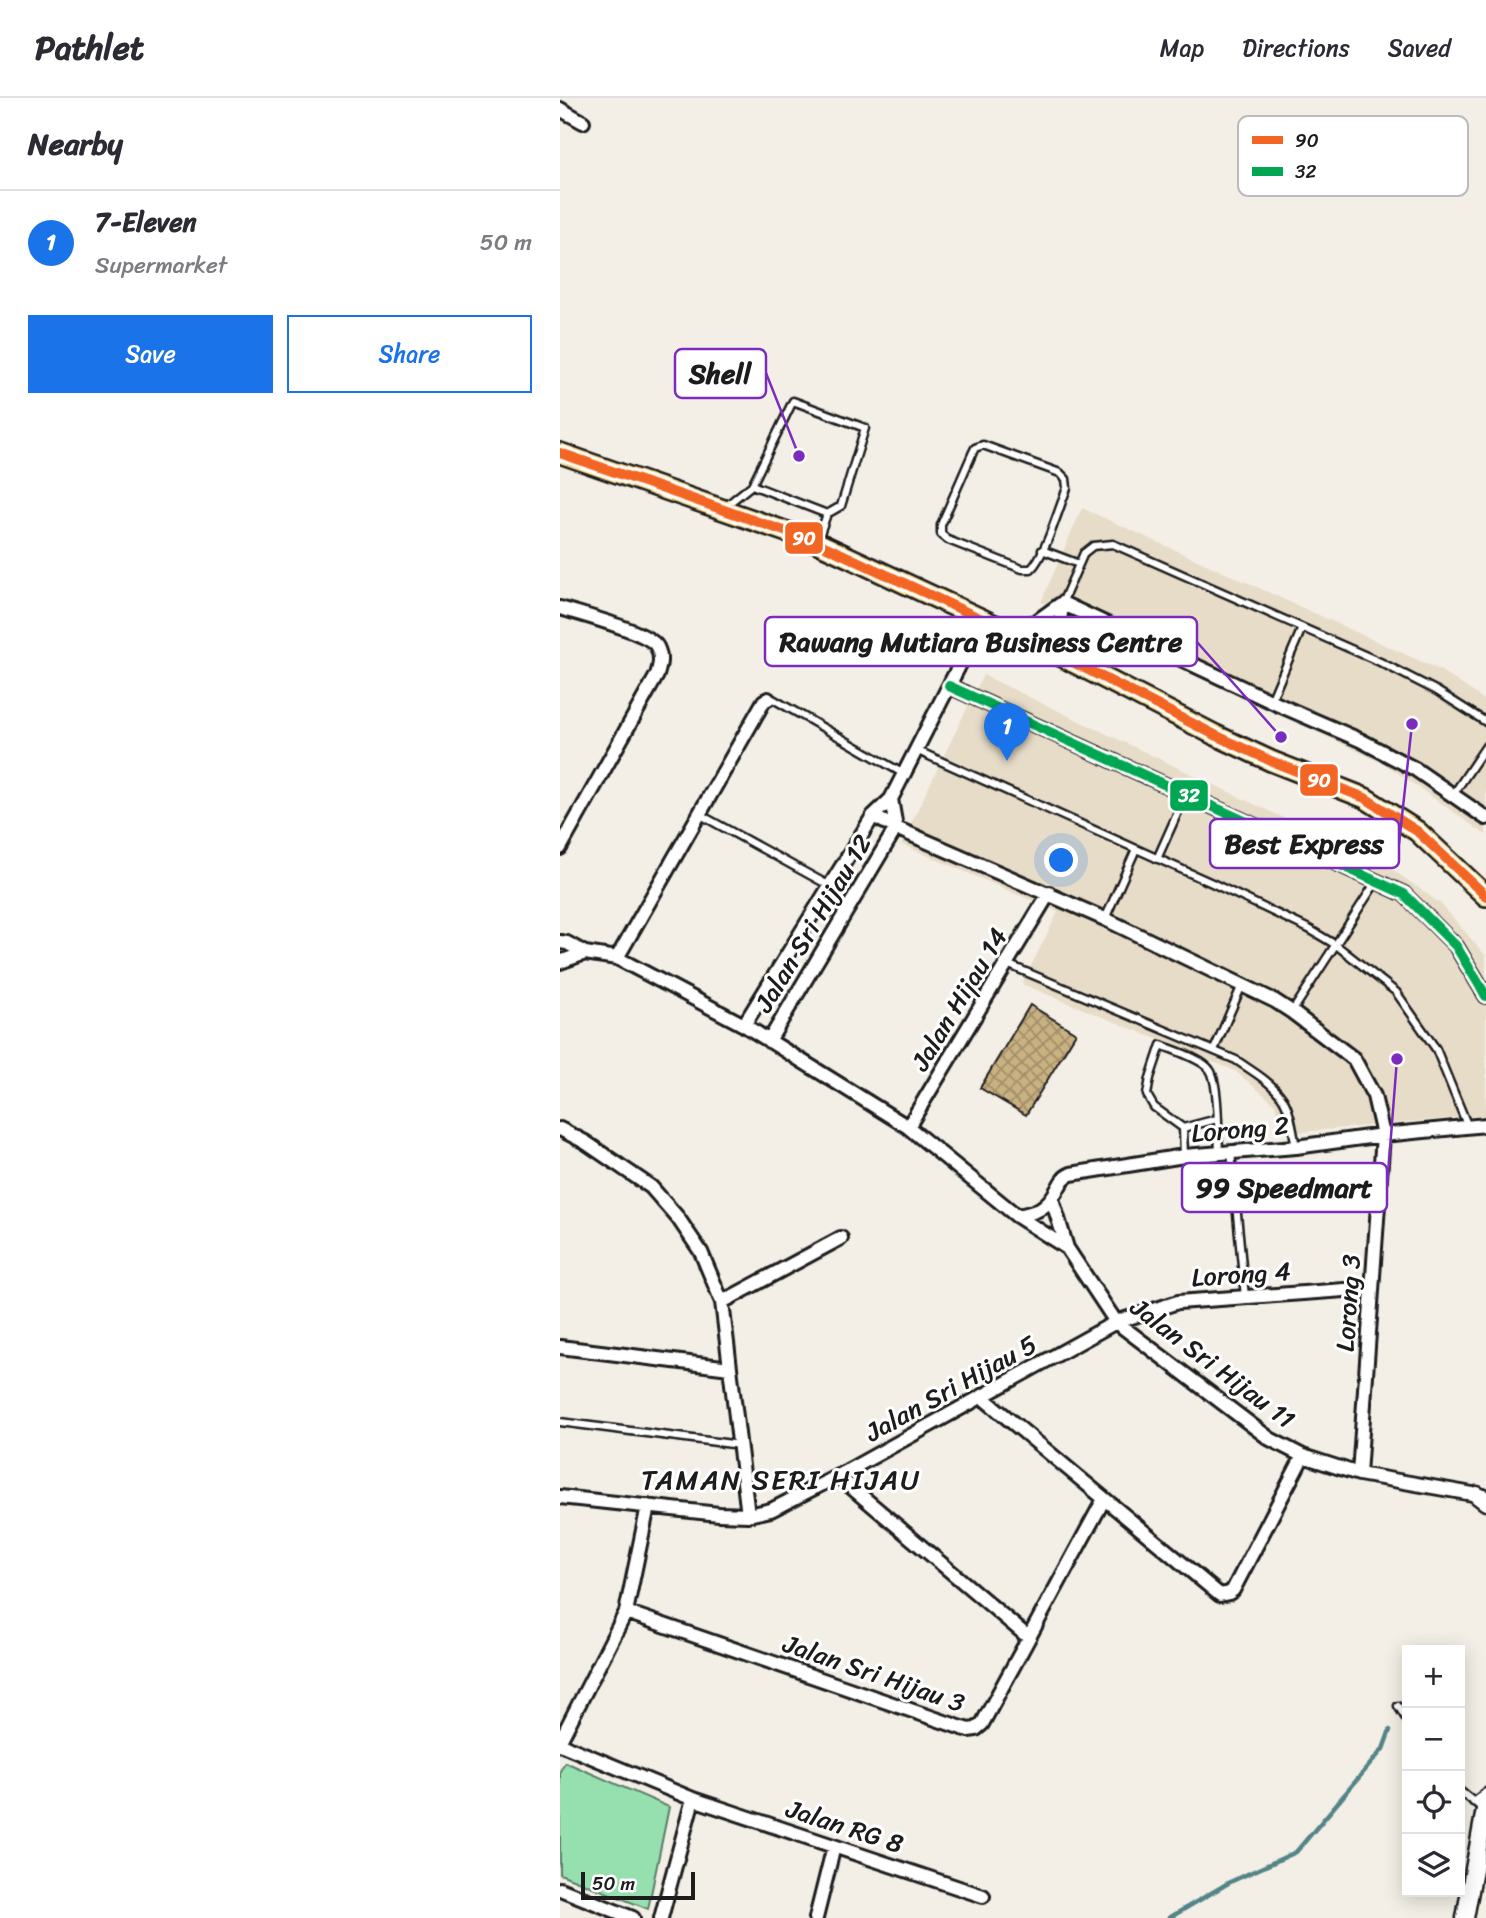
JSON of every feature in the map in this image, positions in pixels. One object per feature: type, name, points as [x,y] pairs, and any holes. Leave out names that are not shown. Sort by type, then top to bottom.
[{"type":"main road","points":[[560,453],[816,542],[1063,657],[1271,761],[1365,798],[1417,831],[1486,896]]},
{"type":"street","points":[[560,109],[583,122]]},
{"type":"street","points":[[1010,632],[1037,621],[1062,603]]},
{"type":"street","points":[[1062,603],[1059,632],[1063,657]]},
{"type":"street","points":[[1062,603],[1360,740],[1415,769],[1486,818]]},
{"type":"street","points":[[560,608],[642,635],[657,645],[661,659],[657,675],[560,848]]},
{"type":"street","name":"Jalan Sri Hijau 12","points":[[744,1025],[873,816],[891,799],[983,619]]},
{"type":"street","points":[[949,686],[1404,894],[1456,946],[1486,996]]},
{"type":"street","points":[[617,958],[764,701],[768,699]]},
{"type":"street","points":[[891,799],[896,828]]},
{"type":"street","name":"Lorong 3","points":[[873,816],[1049,893],[1242,985],[1292,1012],[1354,1059],[1374,1096],[1383,1135],[1359,1474]]},
{"type":"street","name":"Jalan Sri Hijau 12","points":[[769,1041],[896,828]]},
{"type":"street","name":"Jalan Hijau 14","points":[[908,1127],[1049,893]]},
{"type":"street","points":[[560,942],[585,953]]},
{"type":"street","points":[[560,962],[585,953]]},
{"type":"street","name":"Jalan Sri Hijau 11","points":[[585,953],[617,958],[744,1025],[908,1127],[1017,1216],[1067,1248]]},
{"type":"street","name":"Lorong 2","points":[[1017,1216],[1041,1210],[1069,1174],[1184,1156],[1296,1147],[1486,1125]]},
{"type":"street","points":[[560,1129],[586,1142],[651,1187],[678,1218],[701,1252],[722,1302],[748,1515]]},
{"type":"street","name":"Jalan Sri Hijau 11","points":[[1052,1199],[1067,1248],[1116,1322],[1270,1439],[1303,1456],[1359,1474],[1483,1498]]},
{"type":"street","points":[[722,1302],[841,1238]]},
{"type":"street","name":"Lorong 4","points":[[1116,1322],[1178,1302],[1372,1288]]},
{"type":"street","name":"Jalan Sri Hijau 5","points":[[560,1497],[719,1514],[748,1515],[771,1510],[838,1476],[1116,1322]]},
{"type":"street","points":[[560,1347],[730,1368]]},
{"type":"street","points":[[982,1397],[1215,1593],[1225,1595],[1233,1590],[1303,1456]]},
{"type":"street","points":[[838,1476],[1028,1637]]},
{"type":"street","name":"Jalan Sri Hijau 3","points":[[626,1612],[972,1730],[982,1724],[1104,1499]]},
{"type":"street","points":[[560,1742],[626,1612],[648,1506]]},
{"type":"street","name":"Jalan RG 8","points":[[560,1742],[693,1799],[983,1896]]},
{"type":"street","points":[[661,1918],[693,1799]]},
{"type":"street","points":[[1465,1918],[1482,1806]]},
{"type":"street","points":[[816,1918],[834,1846]]},
{"type":"street","points":[[560,1889],[634,1918]]},
{"type":"lane","points":[[722,509],[752,485],[793,401],[866,428],[841,506],[827,514],[816,542]]},
{"type":"lane","points":[[987,446],[1064,476],[1067,488],[1042,550],[1034,566],[1026,570],[948,540],[942,534],[941,525],[975,448],[987,446]]},
{"type":"lane","points":[[752,485],[827,514]]},
{"type":"lane","points":[[1062,603],[1084,553],[1093,546],[1113,544],[1380,662],[1437,691],[1486,722]]},
{"type":"lane","points":[[1042,550],[1079,564]]},
{"type":"lane","points":[[1271,701],[1303,628]]},
{"type":"lane","points":[[768,699],[773,699],[904,774]]},
{"type":"lane","points":[[1453,795],[1486,747]]},
{"type":"lane","points":[[916,750],[1309,929],[1336,945],[1396,992],[1436,1049],[1468,1127]]},
{"type":"lane","points":[[1157,859],[1186,794]]},
{"type":"lane","points":[[699,814],[830,886]]},
{"type":"lane","points":[[1105,919],[1136,849]]},
{"type":"lane","points":[[1292,1012],[1376,882]]},
{"type":"lane","points":[[1007,964],[1236,1060],[1265,1080],[1283,1100],[1296,1147]]},
{"type":"lane","points":[[1214,1050],[1242,985]]},
{"type":"lane","points":[[1184,1128],[1154,1107],[1147,1095],[1161,1045],[1190,1056],[1209,1068],[1215,1080],[1217,1119],[1225,1153],[1245,1297]]},
{"type":"lane","points":[[1184,1128],[1217,1119]]},
{"type":"lane","points":[[1184,1128],[1184,1156]]},
{"type":"lane","points":[[560,1422],[740,1444]]},
{"type":"lane","points":[[1398,1706],[1402,1712]]},
{"type":"lane","points":[[1465,1794],[1482,1806],[1486,1792]]},
{"type":"shaded area","points":[[1082,508],[1440,670],[1486,701],[1486,835],[1385,764],[1041,602]]},
{"type":"shaded area","points":[[983,675],[1393,870],[1441,904],[1486,956],[1486,1115],[1280,1134],[1275,1104],[1235,1071],[1022,984],[1058,912],[901,844]]},
{"type":"green space","points":[[565,1762],[669,1807],[648,1909],[560,1874],[560,1771]]},
{"type":"building","points":[[1030,1005],[1076,1033],[1026,1115],[980,1088]]},
{"type":"waterway","points":[[1169,1918],[1230,1882],[1296,1852],[1383,1749],[1390,1730]]},
{"type":"transit line","name":"90","points":[[560,453],[816,542],[1063,657],[1215,735],[1271,761],[1365,798],[1417,831],[1486,896]]},
{"type":"transit line","name":"32","points":[[949,686],[1404,894],[1456,946],[1486,996]]},
{"type":"place","name":"Shell","points":[[799,456]]},
{"type":"place","name":"Best Express","points":[[1412,724]]},
{"type":"place","name":"Rawang Mutiara Business Centre","points":[[1281,737]]},
{"type":"place","name":"7-Eleven","points":[[1007,761]]},
{"type":"place","name":"99 Speedmart","points":[[1397,1059]]},
{"type":"district","name":"TAMAN SERI HIJAU","points":[[781,1479]]}]
